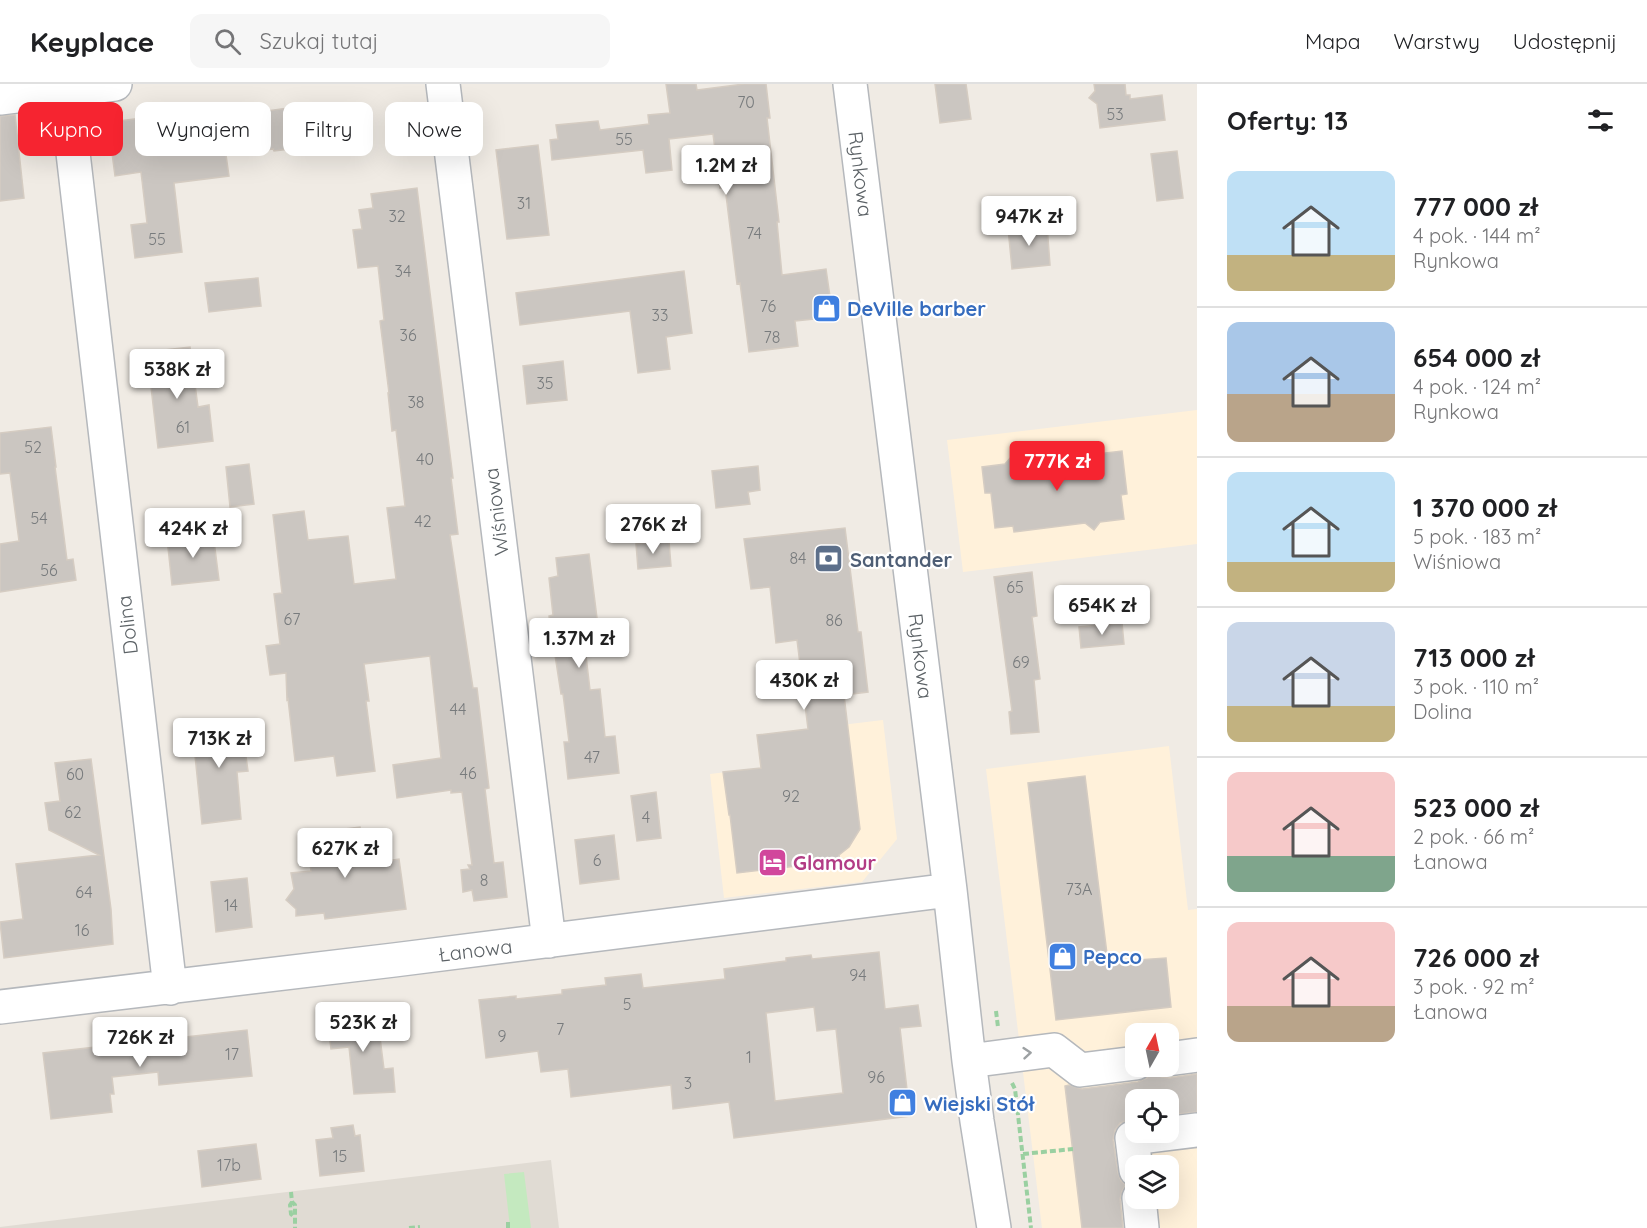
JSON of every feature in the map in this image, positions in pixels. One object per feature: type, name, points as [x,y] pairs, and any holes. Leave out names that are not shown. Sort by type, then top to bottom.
[{"type":"street","points":[[0,98],[65,87],[115,84]]},
{"type":"street","name":"Wiśniowa","points":[[444,84],[549,941]]},
{"type":"street","name":"Rynkowa","points":[[850,84],[950,890],[969,1061],[994,1228]]},
{"type":"street","name":"Dolina","points":[[65,87],[170,987]]},
{"type":"street","name":"Łanowa","points":[[0,1007],[950,890]]},
{"type":"street","points":[[969,1061],[1054,1050],[1080,1070],[1125,1064]]},
{"type":"street","points":[[1179,1057],[1197,1055]]},
{"type":"street","points":[[1134,1155],[1132,1138],[1197,1130]]},
{"type":"street","points":[[1140,1209],[1143,1228]]},
{"type":"path","points":[[996,1010],[1002,1056],[1015,1089],[1031,1228]]},
{"type":"path","points":[[1023,1154],[1072,1149]]},
{"type":"path","points":[[291,1192],[292,1202],[295,1205],[295,1228]]},
{"type":"path","points":[[507,1222],[508,1228]]},
{"type":"path","points":[[409,1228],[420,1227]]},
{"type":"shaded area","points":[[1197,410],[1197,544],[963,572],[947,440]]},
{"type":"shaded area","points":[[883,720],[897,839],[862,882],[724,898],[710,774],[760,768],[757,735]]},
{"type":"shaded area","points":[[1169,746],[1188,910],[1197,909],[1197,1228],[1042,1228],[986,769]]},
{"type":"shaded area","points":[[551,1160],[559,1228],[0,1228],[0,1227]]},
{"type":"green space","points":[[524,1172],[531,1228],[510,1228],[504,1174]]},
{"type":"building","points":[[666,84],[696,84],[697,90],[744,84],[766,84],[770,118],[767,118],[779,222],[777,222],[782,275],[826,269],[833,317],[795,321],[798,346],[749,352],[740,283],[737,284],[725,187],[720,188],[713,134],[669,139],[672,170],[646,173],[643,150],[552,160],[550,140],[558,139],[556,125],[598,121],[600,130],[649,124],[648,115],[670,113]]},
{"type":"building","points":[[935,84],[966,84],[971,119],[940,123]]},
{"type":"building","points":[[1094,84],[1125,84],[1126,95],[1130,95],[1130,99],[1162,95],[1165,120],[1100,128],[1097,104],[1089,98],[1095,91]]},
{"type":"building","points":[[283,109],[283,150],[271,149],[271,110]]},
{"type":"building","points":[[15,115],[24,198],[0,201],[0,116]]},
{"type":"building","points":[[135,119],[135,156],[226,156],[229,176],[174,183],[182,252],[135,258],[131,225],[147,223],[141,172],[115,176],[112,156],[123,156],[123,120]]},
{"type":"building","points":[[538,145],[549,235],[507,239],[496,150]]},
{"type":"building","points":[[1177,151],[1183,198],[1157,201],[1151,154]]},
{"type":"building","points":[[417,188],[453,478],[451,478],[458,534],[450,535],[473,688],[477,688],[489,788],[485,789],[494,863],[503,862],[507,897],[474,901],[472,890],[463,892],[461,870],[470,869],[468,865],[472,865],[462,792],[451,793],[451,790],[397,798],[393,765],[441,758],[430,656],[364,664],[375,771],[337,776],[334,756],[295,761],[286,673],[270,675],[266,646],[280,644],[274,594],[282,593],[273,515],[304,511],[308,540],[348,536],[354,584],[396,579],[387,508],[405,506],[396,430],[392,431],[380,321],[384,320],[378,266],[358,268],[353,230],[362,229],[359,210],[373,208],[371,194]]},
{"type":"building","points":[[1047,225],[1050,265],[1012,269],[1008,228]]},
{"type":"building","points":[[684,271],[692,333],[666,337],[670,369],[638,373],[630,311],[520,325],[516,293]]},
{"type":"building","points":[[258,278],[261,306],[209,312],[205,283]]},
{"type":"building","points":[[190,347],[198,407],[209,405],[213,441],[158,448],[147,352]]},
{"type":"building","points":[[563,361],[567,400],[527,404],[523,366]]},
{"type":"building","points":[[51,427],[67,560],[73,559],[76,580],[0,592],[0,544],[19,541],[10,473],[0,474],[0,433]]},
{"type":"building","points":[[1122,451],[1127,494],[1121,495],[1124,519],[1100,522],[1094,530],[1085,523],[1014,532],[1013,526],[995,528],[991,493],[985,493],[982,467],[1005,464],[1012,456],[1020,463]]},
{"type":"building","points":[[249,464],[254,504],[230,507],[226,467]]},
{"type":"building","points":[[758,466],[760,490],[748,492],[750,504],[716,508],[712,471]]},
{"type":"building","points":[[845,528],[868,692],[844,695],[860,829],[849,847],[839,855],[840,861],[737,873],[723,772],[761,768],[757,735],[808,729],[797,640],[776,643],[770,587],[751,589],[744,539]]},
{"type":"building","points":[[213,533],[219,580],[172,585],[167,538]]},
{"type":"building","points":[[669,541],[671,566],[638,569],[636,544]]},
{"type":"building","points":[[589,554],[600,642],[599,645],[585,647],[590,690],[600,689],[605,737],[615,736],[619,773],[568,779],[564,742],[569,742],[549,616],[553,615],[549,578],[558,576],[556,558]]},
{"type":"building","points":[[1032,572],[1037,616],[1032,617],[1040,679],[1034,680],[1039,732],[1011,734],[1009,712],[1012,711],[994,577]]},
{"type":"building","points":[[1122,623],[1124,644],[1081,648],[1079,627]]},
{"type":"building","points":[[241,720],[248,771],[237,772],[241,819],[202,824],[192,726]]},
{"type":"building","points":[[91,759],[111,909],[113,944],[4,958],[0,922],[23,919],[16,864],[99,855],[49,830],[45,803],[60,801],[55,763]]},
{"type":"building","points":[[1085,776],[1108,962],[1166,958],[1171,1007],[1056,1020],[1028,783]]},
{"type":"building","points":[[656,792],[661,838],[637,841],[631,796]]},
{"type":"building","points":[[360,827],[365,864],[399,859],[406,909],[325,919],[324,913],[296,916],[296,909],[286,900],[294,889],[291,873],[311,871],[306,834]]},
{"type":"building","points":[[614,835],[619,879],[580,884],[575,840]]},
{"type":"building","points":[[247,878],[252,927],[216,932],[211,882]]},
{"type":"building","points":[[879,952],[885,1009],[918,1005],[921,1026],[900,1028],[910,1116],[734,1138],[729,1102],[673,1109],[671,1085],[571,1097],[568,1069],[541,1072],[538,1051],[486,1058],[479,1000],[562,994],[562,990],[606,985],[605,978],[641,974],[643,988],[725,979],[724,969],[786,961],[786,958],[811,955],[812,959]],"holes":[[[814,1007],[817,1031],[836,1029],[843,1093],[775,1101],[766,1013]]]},
{"type":"building","points":[[377,1014],[384,1069],[393,1068],[395,1092],[354,1094],[349,1047],[331,1049],[327,1019]]},
{"type":"building","points":[[247,1030],[252,1076],[159,1085],[158,1072],[112,1077],[114,1094],[110,1094],[112,1112],[51,1119],[43,1053]]},
{"type":"building","points":[[1197,1074],[1197,1112],[1179,1114],[1179,1089],[1125,1089],[1125,1122],[1120,1123],[1115,1130],[1113,1140],[1118,1173],[1125,1184],[1120,1199],[1123,1228],[1082,1228],[1065,1086],[1082,1089],[1138,1082],[1147,1078],[1170,1078]]},
{"type":"building","points":[[353,1125],[355,1136],[360,1135],[364,1171],[320,1176],[316,1140],[333,1138],[331,1128]]},
{"type":"building","points":[[256,1144],[261,1179],[202,1187],[198,1151]]},
{"type":"place","name":"DeVille barber","points":[[826,308]]},
{"type":"place","name":"Santander","points":[[829,559]]},
{"type":"place","name":"Glamour","points":[[772,862]]},
{"type":"place","name":"Pepco","points":[[1062,956]]},
{"type":"place","name":"Wiejski Stół","points":[[903,1103]]}]
